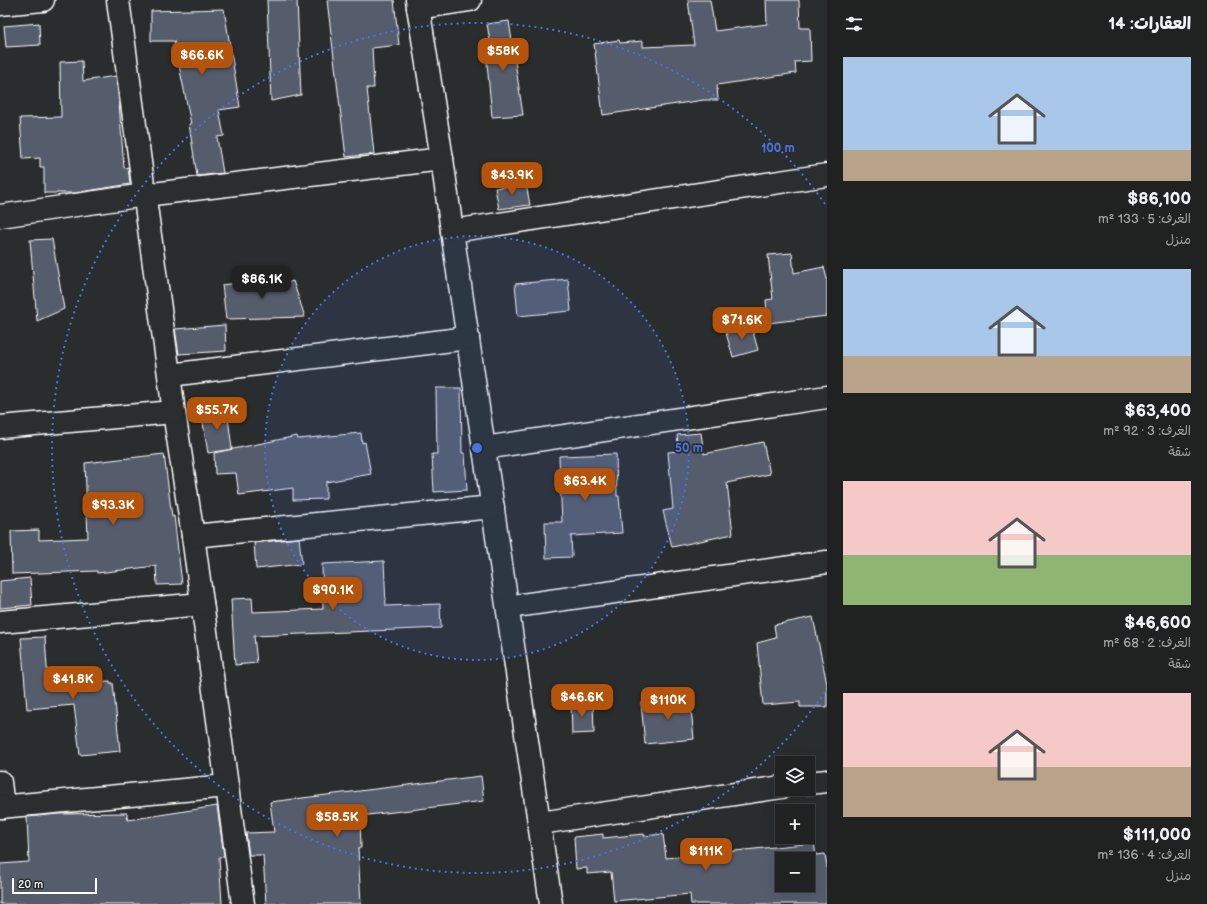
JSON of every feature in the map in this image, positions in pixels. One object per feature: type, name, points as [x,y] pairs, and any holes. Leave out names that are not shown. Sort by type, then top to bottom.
[{"type":"street","points":[[0,4],[43,0]]},
{"type":"street","points":[[118,0],[243,904]]},
{"type":"street","points":[[470,0],[418,4],[551,904]]},
{"type":"street","points":[[0,216],[145,195],[442,159]]},
{"type":"street","points":[[452,232],[827,175]]},
{"type":"street","points":[[170,375],[468,338]]},
{"type":"street","points":[[484,448],[827,397]]},
{"type":"street","points":[[0,427],[174,412]]},
{"type":"street","points":[[193,536],[493,507]]},
{"type":"street","points":[[508,607],[827,562]]},
{"type":"street","points":[[0,622],[202,604]]},
{"type":"street","points":[[815,782],[827,780]]},
{"type":"street","points":[[0,782],[2,807],[227,786]]},
{"type":"street","points":[[540,823],[775,788]]},
{"type":"building","points":[[267,0],[297,0],[301,95],[271,101]]},
{"type":"building","points":[[327,0],[394,0],[399,45],[372,48],[374,88],[367,88],[374,154],[346,157]]},
{"type":"building","points":[[688,0],[710,0],[715,31],[767,24],[766,0],[799,0],[800,28],[810,28],[811,61],[795,62],[796,73],[717,85],[718,100],[704,100],[603,115],[594,44],[619,40],[620,43],[643,41],[643,47],[694,45]]},
{"type":"building","points":[[224,9],[240,107],[219,110],[224,136],[217,137],[223,173],[197,176],[189,124],[191,124],[174,41],[151,41],[151,11]]},
{"type":"building","points":[[509,21],[523,115],[492,117],[485,42],[490,41],[487,24]]},
{"type":"building","points":[[39,23],[40,45],[6,47],[4,26]]},
{"type":"building","points":[[82,61],[83,81],[116,76],[124,168],[128,167],[130,184],[74,193],[44,193],[44,167],[40,167],[40,158],[23,159],[20,118],[61,117],[60,62]]},
{"type":"building","points":[[526,184],[530,205],[499,209],[495,188]]},
{"type":"building","points":[[52,239],[64,309],[37,321],[30,240]]},
{"type":"building","points":[[792,253],[794,273],[824,267],[827,279],[827,316],[768,323],[766,300],[773,299],[768,255]]},
{"type":"building","points":[[279,278],[280,285],[293,281],[305,317],[226,319],[222,285]]},
{"type":"building","points":[[568,279],[571,311],[518,316],[515,284]]},
{"type":"building","points":[[225,325],[226,351],[179,354],[175,329]]},
{"type":"building","points":[[751,325],[758,350],[733,357],[726,333]]},
{"type":"building","points":[[436,388],[461,388],[462,453],[465,453],[467,490],[434,492],[432,454],[437,454]]},
{"type":"building","points":[[227,410],[232,449],[208,453],[201,411]]},
{"type":"building","points":[[361,433],[362,443],[365,442],[371,474],[326,482],[326,499],[293,500],[293,488],[239,495],[236,473],[215,474],[214,453],[297,436],[298,439]]},
{"type":"building","points":[[701,433],[704,454],[763,442],[770,474],[727,483],[733,534],[672,547],[663,511],[673,509],[668,452],[679,451],[677,435]]},
{"type":"building","points":[[164,454],[172,517],[174,516],[182,584],[157,585],[156,566],[97,573],[97,571],[12,574],[11,531],[39,530],[39,540],[88,538],[85,463]]},
{"type":"building","points":[[616,454],[617,496],[619,496],[622,533],[571,536],[572,557],[546,558],[545,522],[562,522],[559,456]]},
{"type":"building","points":[[299,538],[302,564],[256,569],[254,543]]},
{"type":"building","points":[[384,561],[386,606],[440,604],[441,628],[254,636],[257,663],[235,665],[231,599],[252,598],[253,612],[323,609],[322,564]]},
{"type":"building","points":[[30,578],[32,605],[0,608],[0,581]]},
{"type":"building","points":[[813,617],[827,684],[827,707],[800,707],[800,702],[763,705],[757,643],[776,638],[774,625]]},
{"type":"building","points":[[45,637],[48,683],[110,681],[110,683],[113,683],[120,751],[80,755],[74,705],[27,709],[21,638]]},
{"type":"building","points":[[690,698],[694,739],[645,744],[641,703]]},
{"type":"building","points":[[593,702],[594,733],[572,734],[571,703]]},
{"type":"building","points":[[481,776],[484,801],[360,816],[361,848],[358,848],[361,904],[266,904],[263,855],[249,855],[246,833],[274,832],[270,802]]},
{"type":"building","points":[[217,806],[224,856],[219,857],[222,904],[0,904],[0,864],[29,862],[27,817],[58,814],[127,813],[128,820]]},
{"type":"building","points":[[603,834],[603,838],[644,834],[644,836],[663,834],[666,858],[814,844],[816,855],[825,854],[827,866],[827,904],[691,904],[690,894],[614,901],[611,872],[587,874],[587,868],[576,869],[574,837]]}]
